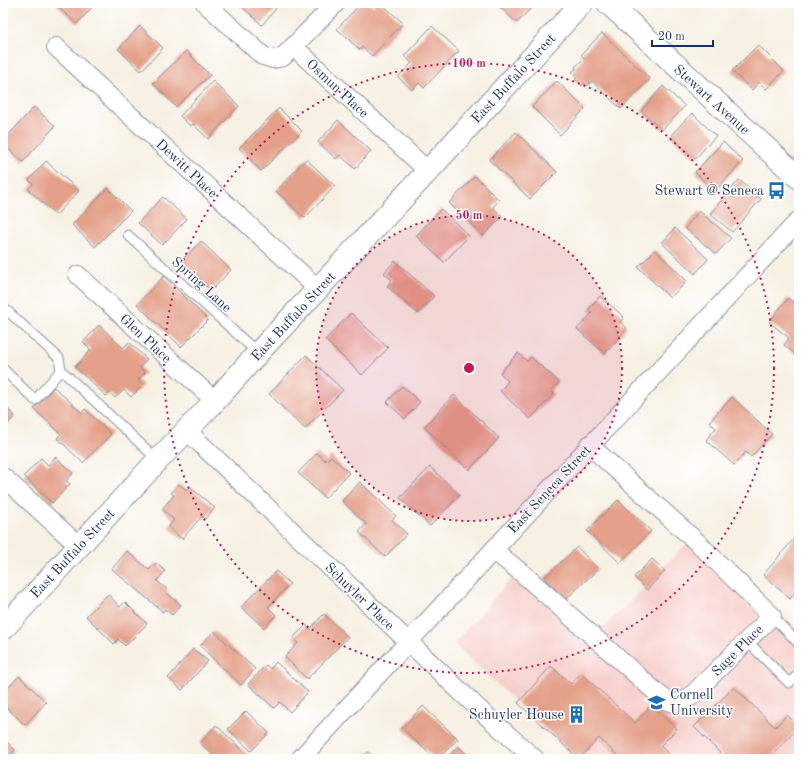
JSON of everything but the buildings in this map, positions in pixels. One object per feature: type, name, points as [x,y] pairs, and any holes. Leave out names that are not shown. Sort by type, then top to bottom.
[{"type":"street","points":[[205,3],[263,56],[273,59],[283,57],[294,47]]},
{"type":"street","name":"Osmun Place","points":[[336,3],[294,47],[428,171]]},
{"type":"street","name":"East Buffalo Street","points":[[3,629],[582,3]]},
{"type":"street","name":"Stewart Avenue","points":[[608,3],[799,178]]},
{"type":"street","name":"Dewitt Place","points":[[56,47],[318,289]]},
{"type":"street","name":"East Seneca Street","points":[[300,759],[799,220]]},
{"type":"street","name":"Glen Place","points":[[78,275],[215,401]]},
{"type":"street","name":"Schuyler Place","points":[[186,430],[481,711],[536,759]]},
{"type":"street","name":"Sage Place","points":[[493,550],[670,703],[680,704],[690,697],[772,616],[697,542],[590,445]]},
{"type":"street","points":[[3,477],[79,546]]},
{"type":"lane","name":"Spring Lane","points":[[128,235],[258,353]]},
{"type":"lane","points":[[3,307],[58,358],[61,370],[158,460]]},
{"type":"lane","points":[[3,369],[35,400],[61,370]]},
{"type":"lane","points":[[772,616],[799,644]]},
{"type":"lane","points":[[747,641],[789,683],[799,674]]},
{"type":"shaded area","name":"Cornell University","points":[[698,532],[799,632],[799,759],[576,759],[454,644],[524,564],[599,633]]},
{"type":"place","name":"Stewart @ Seneca","points":[[777,190]]},
{"type":"place","name":"Cornell University","points":[[657,702]]},
{"type":"place","name":"Schuyler House","points":[[577,714]]}]
